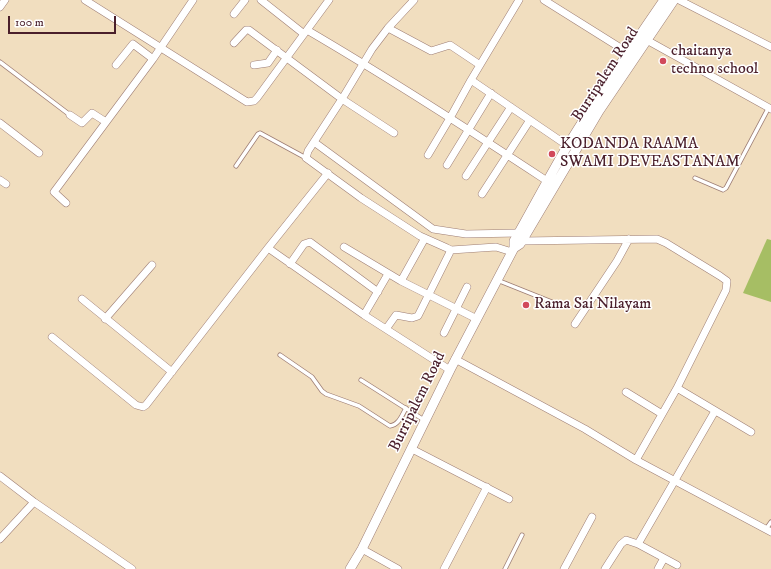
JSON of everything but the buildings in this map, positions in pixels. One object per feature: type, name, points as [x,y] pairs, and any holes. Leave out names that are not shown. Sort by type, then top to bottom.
[{"type":"main road","name":"Burripalem Road","points":[[350,569],[362,549],[412,449],[423,419],[456,359],[473,317],[497,280],[513,250],[514,242],[520,237],[600,111],[664,0]]},
{"type":"main road","name":"Burripalem Road","points":[[520,237],[547,181],[627,52],[643,38],[674,0]]},
{"type":"street","points":[[0,7],[5,0]]},
{"type":"street","points":[[85,0],[247,102],[254,101],[258,98],[329,0]]},
{"type":"street","points":[[66,202],[54,192],[161,48],[193,0]]},
{"type":"street","points":[[234,14],[245,0]]},
{"type":"street","points":[[261,0],[305,32],[363,63],[469,129],[547,181]]},
{"type":"street","points":[[414,0],[388,28],[363,63],[342,100],[307,153],[306,158],[360,198],[425,238],[451,250],[496,247],[513,250]]},
{"type":"street","points":[[428,154],[519,0]]},
{"type":"street","points":[[544,0],[627,52]]},
{"type":"street","points":[[679,0],[771,47]]},
{"type":"street","points":[[388,28],[432,51],[447,45],[454,46],[480,65]]},
{"type":"street","points":[[234,43],[243,32],[249,30],[342,100],[394,133]]},
{"type":"street","points":[[643,38],[770,108]]},
{"type":"street","points":[[116,65],[133,44],[153,59]]},
{"type":"street","points":[[254,65],[268,63],[277,50]]},
{"type":"street","points":[[471,80],[491,92],[568,146]]},
{"type":"street","points":[[447,165],[491,92]]},
{"type":"street","points":[[466,176],[511,107]]},
{"type":"street","points":[[70,115],[82,124],[92,113],[106,122]]},
{"type":"street","points":[[482,194],[530,120]]},
{"type":"street","points":[[0,123],[39,153]]},
{"type":"street","points":[[314,142],[433,229],[466,234],[520,237],[552,242],[652,238],[661,240],[724,278],[726,282],[726,290],[677,388],[636,460]]},
{"type":"street","points":[[52,337],[139,406],[143,407],[328,173]]},
{"type":"street","points":[[401,281],[425,238]]},
{"type":"street","points":[[575,324],[617,261],[629,239]]},
{"type":"street","points":[[290,264],[304,244],[310,242],[378,292]]},
{"type":"street","points":[[344,247],[388,274],[473,317]]},
{"type":"street","points":[[268,248],[364,315],[450,370]]},
{"type":"street","points":[[386,329],[396,315],[412,318],[418,316],[430,295],[451,250]]},
{"type":"street","points":[[105,318],[152,265]]},
{"type":"street","points":[[364,315],[388,274]]},
{"type":"street","points":[[444,333],[459,310],[467,288]]},
{"type":"street","points":[[82,299],[172,372]]},
{"type":"street","points":[[456,359],[585,429],[636,460],[769,530]]},
{"type":"street","points":[[677,388],[751,432]]},
{"type":"street","points":[[626,392],[662,414]]},
{"type":"street","points":[[638,544],[715,411]]},
{"type":"street","points":[[412,449],[487,487],[509,500]]},
{"type":"street","points":[[0,476],[34,502],[132,569]]},
{"type":"street","points":[[444,569],[487,487]]},
{"type":"street","points":[[0,539],[34,502]]},
{"type":"street","points":[[564,569],[592,518]]},
{"type":"street","points":[[607,569],[623,541],[638,544],[676,565]]},
{"type":"street","points":[[362,549],[398,569]]},
{"type":"street","points":[[658,569],[664,558]]},
{"type":"lane","points":[[0,62],[70,115]]},
{"type":"lane","points":[[694,178],[719,189],[723,190],[726,188],[770,108]]},
{"type":"lane","points":[[236,166],[260,133],[306,158]]},
{"type":"lane","points":[[497,280],[557,304]]},
{"type":"lane","points":[[280,355],[312,377],[326,394],[359,406],[390,426],[394,426],[397,423],[406,408]]},
{"type":"lane","points":[[360,380],[423,419]]},
{"type":"lane","points":[[769,530],[771,522]]},
{"type":"lane","points":[[505,569],[522,535]]},
{"type":"green space","points":[[767,239],[771,240],[771,302],[743,293]]},
{"type":"place","name":"chaitanya techno school","points":[[663,61]]},
{"type":"place","name":"KODANDA RAAMA SWAMI DEVEASTANAM","points":[[552,154]]},
{"type":"place","name":"Rama Sai Nilayam","points":[[526,305]]}]
